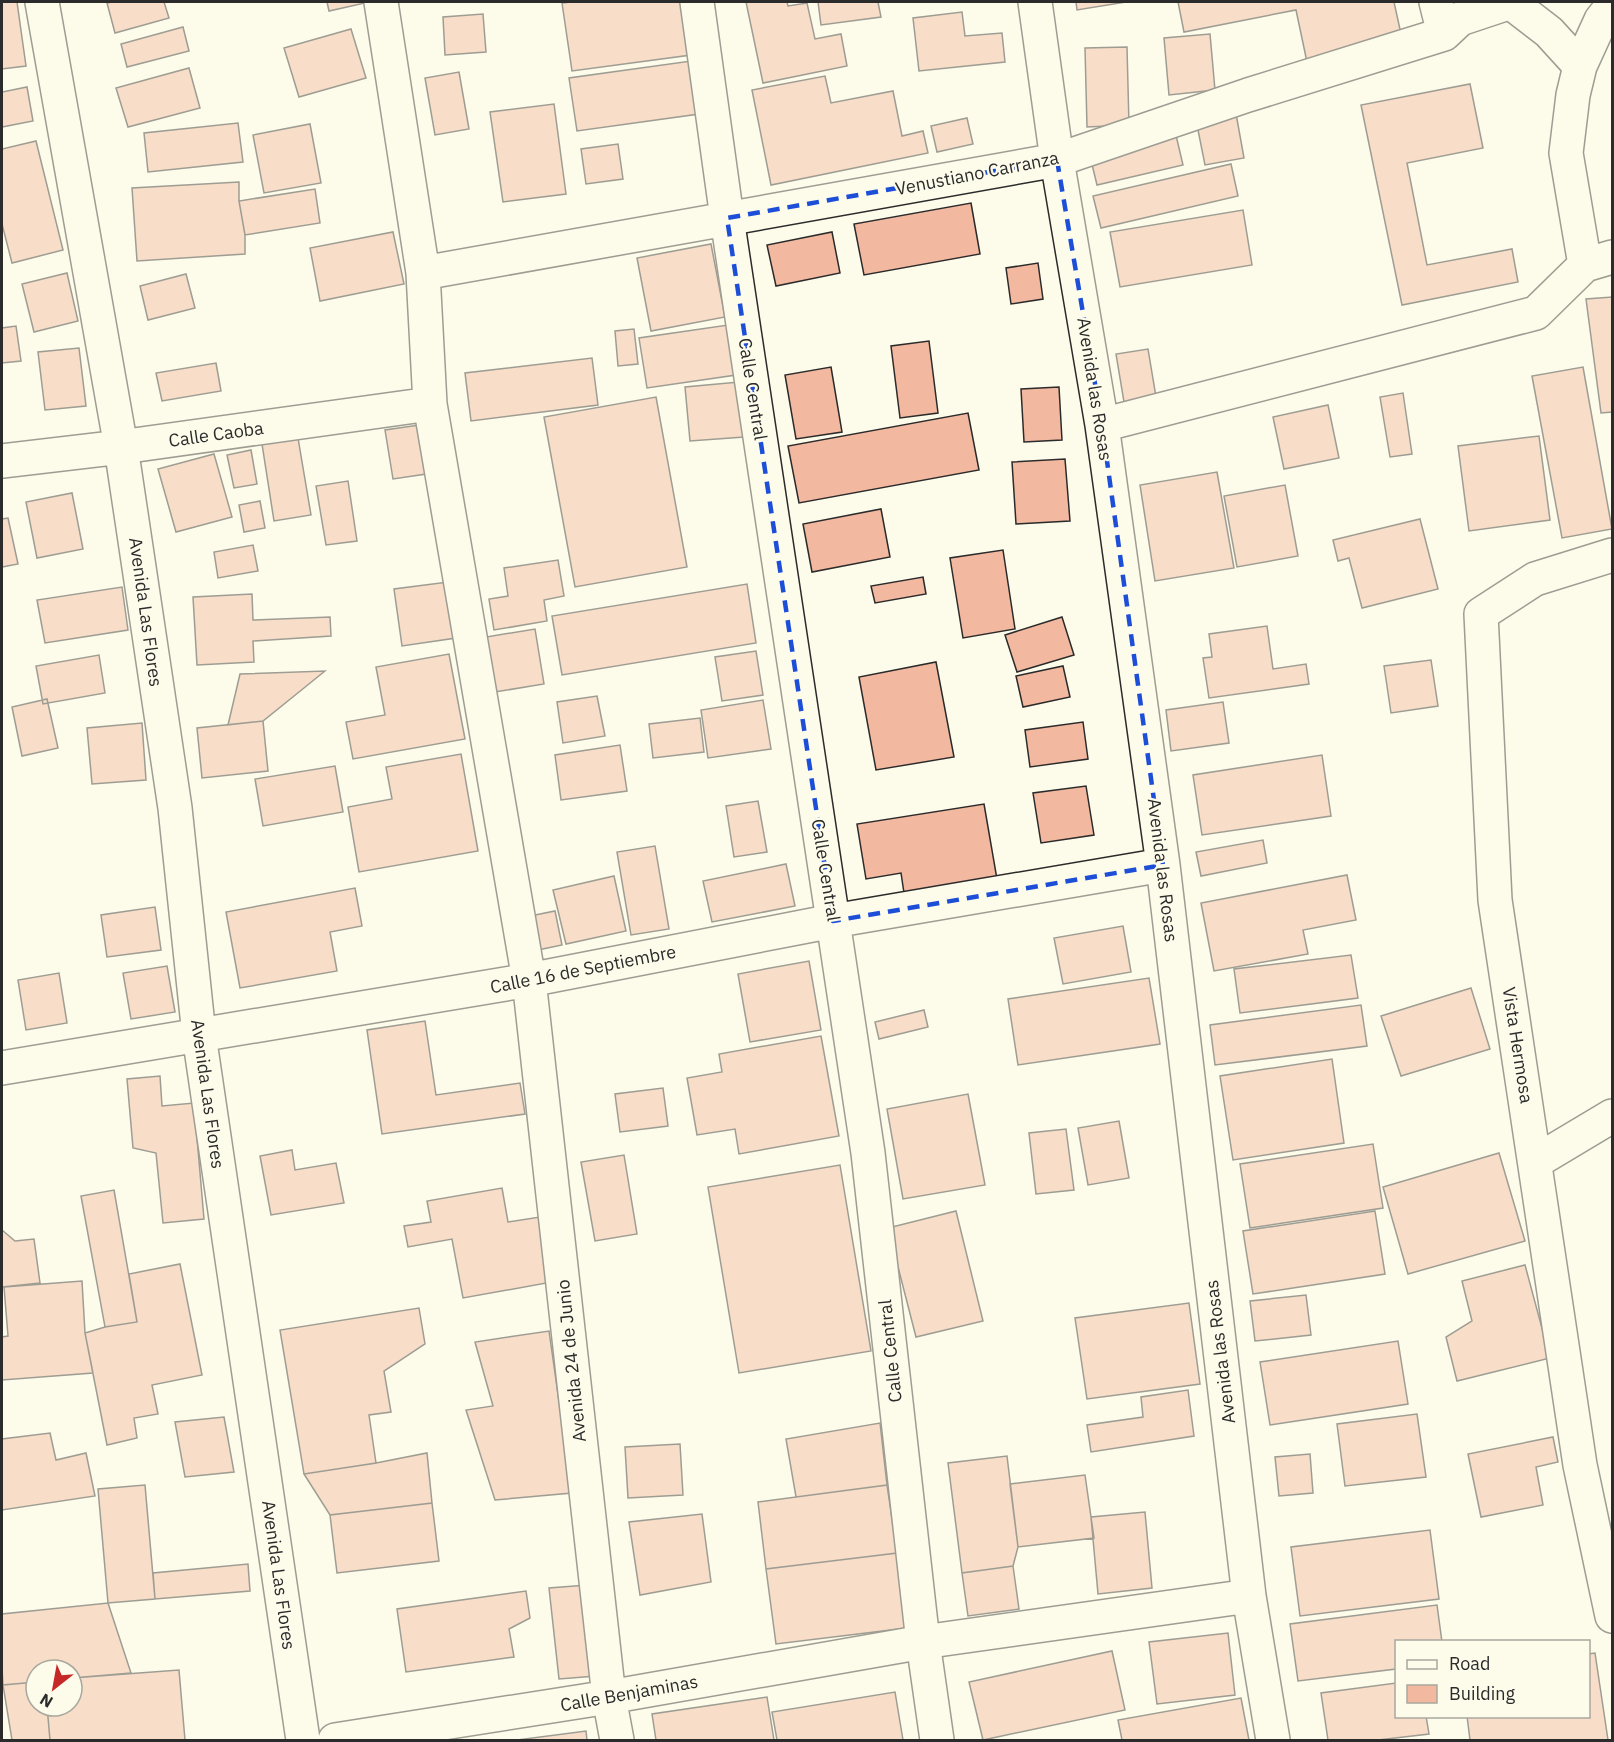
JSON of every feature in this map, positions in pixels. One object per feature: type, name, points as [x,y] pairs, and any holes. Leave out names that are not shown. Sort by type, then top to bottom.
[{"type":"street","name":"Avenida Las Flores","points":[[42,2],[121,447],[175,808],[199,1035],[303,1740]]},
{"type":"street","name":"Avenida 24 de Junio","points":[[381,2],[423,273],[430,404],[528,980],[609,1697],[617,1740]]},
{"type":"street","name":"Calle Central","points":[[697,2],[727,219],[868,1154],[923,1642],[937,1740]]},
{"type":"street","name":"Avenida las Rosas","points":[[1035,2],[1057,159],[1102,425],[1163,864],[1249,1596],[1273,1740]]},
{"type":"street","points":[[1436,2],[1444,34]]},
{"type":"street","name":"Venustiano Carranza","points":[[423,273],[1057,159],[1248,95],[1444,34],[1460,19],[1510,2]]},
{"type":"street","points":[[1510,2],[1549,32],[1580,66]]},
{"type":"street","points":[[1102,425],[1536,313],[1599,261],[1566,153],[1573,95],[1580,66],[1601,20],[1612,6]]},
{"type":"street","name":"Calle Caoba","points":[[2,461],[121,447],[430,404]]},
{"type":"street","name":"Vista Hermosa","points":[[1612,555],[1535,579],[1481,614],[1495,900],[1581,1465],[1612,1615]]},
{"type":"street","name":"Calle 16 de Septiembre","points":[[2,1068],[528,980],[833,921],[1163,864]]},
{"type":"street","points":[[1536,1162],[1612,1116]]},
{"type":"street","name":"Calle Benjaminas","points":[[335,1740],[609,1697],[923,1642],[1249,1596]]},
{"type":"highlighted area","points":[[1057,160],[1102,425],[1163,865],[833,921],[727,218]]},
{"type":"building","points":[[2,2],[17,2],[26,66],[2,69]]},
{"type":"building","points":[[164,2],[169,18],[115,33],[107,3]]},
{"type":"building","points":[[327,2],[365,2],[365,3],[329,11]]},
{"type":"building","points":[[683,2],[691,55],[572,71],[562,3]]},
{"type":"building","points":[[746,2],[787,2],[788,6],[807,3],[815,39],[841,34],[847,66],[763,83]]},
{"type":"building","points":[[818,2],[878,2],[881,17],[821,25]]},
{"type":"building","points":[[1076,2],[1126,2],[1077,10]]},
{"type":"building","points":[[1178,2],[1394,2],[1403,43],[1307,62],[1296,10],[1184,32]]},
{"type":"building","points":[[962,12],[965,36],[1002,33],[1005,62],[919,71],[913,18]]},
{"type":"building","points":[[483,14],[486,52],[445,55],[443,17]]},
{"type":"building","points":[[183,27],[189,51],[127,67],[121,44]]},
{"type":"building","points":[[351,29],[366,78],[299,97],[284,48]]},
{"type":"building","points":[[1210,34],[1215,90],[1169,95],[1164,38]]},
{"type":"building","points":[[1127,47],[1129,125],[1087,127],[1085,48]]},
{"type":"building","points":[[691,61],[699,114],[577,131],[569,78]]},
{"type":"building","points":[[189,68],[200,108],[128,127],[116,88]]},
{"type":"building","points":[[459,72],[469,129],[435,135],[425,78]]},
{"type":"building","points":[[825,76],[831,103],[893,91],[902,136],[923,131],[928,153],[771,185],[752,90]]},
{"type":"building","points":[[1470,84],[1483,148],[1407,163],[1427,265],[1512,249],[1518,282],[1402,305],[1361,105]]},
{"type":"building","points":[[27,87],[33,121],[2,127],[2,92]]},
{"type":"building","points":[[554,104],[566,194],[503,202],[490,112]]},
{"type":"building","points":[[1235,108],[1244,158],[1205,165],[1195,115]]},
{"type":"building","points":[[967,118],[973,144],[937,152],[931,126]]},
{"type":"building","points":[[238,123],[243,162],[148,172],[144,133]]},
{"type":"building","points":[[310,124],[321,183],[264,193],[253,135]]},
{"type":"building","points":[[1175,131],[1183,165],[1097,185],[1089,152]]},
{"type":"building","points":[[36,141],[63,250],[12,263],[2,224],[2,149]]},
{"type":"building","points":[[618,144],[623,179],[586,184],[581,149]]},
{"type":"building","points":[[1231,164],[1238,196],[1101,228],[1093,196]]},
{"type":"building","points":[[239,182],[245,254],[137,261],[132,188]]},
{"type":"building","points":[[315,189],[320,223],[245,235],[239,201]]},
{"type":"building","points":[[971,203],[980,254],[864,275],[854,224]]},
{"type":"building","points":[[1243,210],[1252,265],[1120,287],[1110,232]]},
{"type":"building","points":[[393,232],[404,284],[320,301],[310,248]]},
{"type":"building","points":[[832,232],[840,273],[776,286],[767,245]]},
{"type":"building","points":[[711,244],[725,317],[651,331],[637,258]]},
{"type":"building","points":[[1038,263],[1043,299],[1011,304],[1006,268]]},
{"type":"building","points":[[67,273],[78,321],[34,332],[22,284]]},
{"type":"building","points":[[186,274],[195,308],[148,320],[140,286]]},
{"type":"building","points":[[1612,297],[1612,412],[1601,413],[1586,299]]},
{"type":"building","points":[[728,325],[736,375],[647,388],[639,338]]},
{"type":"building","points":[[16,326],[21,361],[2,363],[2,328]]},
{"type":"building","points":[[634,329],[638,364],[618,366],[615,331]]},
{"type":"building","points":[[929,341],[938,413],[900,418],[891,346]]},
{"type":"building","points":[[79,348],[86,406],[45,410],[38,352]]},
{"type":"building","points":[[1148,349],[1156,397],[1124,402],[1116,354]]},
{"type":"building","points":[[592,358],[598,405],[471,421],[465,373]]},
{"type":"building","points":[[216,363],[221,391],[162,401],[156,373]]},
{"type":"building","points":[[831,367],[842,432],[796,439],[785,375]]},
{"type":"building","points":[[1583,367],[1612,529],[1562,538],[1532,376]]},
{"type":"building","points":[[739,382],[744,437],[690,441],[685,387]]},
{"type":"building","points":[[1059,387],[1062,440],[1024,442],[1021,389]]},
{"type":"building","points":[[1403,393],[1412,454],[1390,457],[1380,397]]},
{"type":"building","points":[[656,397],[687,567],[575,587],[544,417]]},
{"type":"building","points":[[1328,405],[1339,458],[1284,469],[1273,417]]},
{"type":"building","points":[[968,413],[979,470],[799,503],[788,446]]},
{"type":"building","points":[[426,424],[433,473],[393,479],[385,430]]},
{"type":"building","points":[[1539,436],[1550,520],[1469,531],[1458,446]]},
{"type":"building","points":[[298,438],[311,515],[274,521],[262,444]]},
{"type":"building","points":[[251,450],[257,484],[234,488],[227,455]]},
{"type":"building","points":[[214,454],[232,517],[176,532],[158,469]]},
{"type":"building","points":[[1065,459],[1070,521],[1016,524],[1012,462]]},
{"type":"building","points":[[1217,472],[1234,568],[1155,581],[1140,485]]},
{"type":"building","points":[[348,481],[357,541],[326,545],[316,486]]},
{"type":"building","points":[[1285,485],[1298,556],[1237,567],[1224,496]]},
{"type":"building","points":[[72,493],[83,549],[37,558],[26,502]]},
{"type":"building","points":[[260,501],[265,528],[244,532],[239,505]]},
{"type":"building","points":[[881,509],[890,557],[812,572],[803,524]]},
{"type":"building","points":[[8,518],[18,564],[2,567],[2,519]]},
{"type":"building","points":[[1420,519],[1438,589],[1362,608],[1349,558],[1338,561],[1333,540]]},
{"type":"building","points":[[253,545],[258,571],[218,578],[214,552]]},
{"type":"building","points":[[1003,550],[1015,629],[963,638],[950,558]]},
{"type":"building","points":[[558,560],[564,596],[544,600],[547,621],[494,630],[489,599],[508,596],[504,568]]},
{"type":"building","points":[[923,577],[926,594],[875,603],[871,586]]},
{"type":"building","points":[[448,582],[456,638],[402,646],[394,589]]},
{"type":"building","points":[[747,584],[756,643],[562,675],[552,616]]},
{"type":"building","points":[[122,587],[128,630],[45,643],[37,600]]},
{"type":"building","points":[[252,594],[253,620],[330,617],[331,636],[253,641],[254,662],[197,665],[193,597]]},
{"type":"building","points":[[1062,617],[1074,655],[1017,672],[1005,635]]},
{"type":"building","points":[[1267,626],[1273,669],[1306,664],[1309,684],[1209,698],[1203,658],[1212,657],[1209,634]]},
{"type":"building","points":[[535,629],[544,684],[495,692],[486,637]]},
{"type":"building","points":[[756,651],[763,695],[722,701],[715,657]]},
{"type":"building","points":[[449,654],[465,739],[353,759],[346,722],[385,715],[376,667]]},
{"type":"building","points":[[99,655],[105,693],[43,704],[36,666]]},
{"type":"building","points":[[1431,660],[1438,706],[1391,713],[1384,666]]},
{"type":"building","points":[[936,662],[954,757],[876,770],[859,677]]},
{"type":"building","points":[[1063,666],[1070,697],[1023,707],[1016,676]]},
{"type":"building","points":[[325,671],[263,721],[228,725],[240,674]]},
{"type":"building","points":[[597,696],[605,736],[563,743],[557,702]]},
{"type":"building","points":[[47,699],[58,748],[22,756],[12,707]]},
{"type":"building","points":[[763,700],[771,749],[708,758],[701,710]]},
{"type":"building","points":[[1223,702],[1229,743],[1171,751],[1166,710]]},
{"type":"building","points":[[700,718],[704,752],[653,758],[649,724]]},
{"type":"building","points":[[263,721],[268,771],[202,778],[197,728]]},
{"type":"building","points":[[1083,722],[1088,759],[1030,767],[1025,730]]},
{"type":"building","points":[[142,723],[146,780],[92,784],[87,728]]},
{"type":"building","points":[[620,745],[627,791],[561,800],[555,755]]},
{"type":"building","points":[[461,754],[478,851],[359,872],[348,807],[392,799],[386,767]]},
{"type":"building","points":[[1322,755],[1331,816],[1202,835],[1193,775]]},
{"type":"building","points":[[335,766],[343,812],[263,826],[255,779]]},
{"type":"building","points":[[1086,786],[1094,835],[1041,843],[1033,793]]},
{"type":"building","points":[[758,801],[767,852],[734,857],[726,806]]},
{"type":"building","points":[[984,804],[997,879],[904,893],[901,873],[866,879],[857,824]]},
{"type":"building","points":[[1263,840],[1267,863],[1201,876],[1196,852]]},
{"type":"building","points":[[655,846],[669,929],[631,935],[617,852]]},
{"type":"building","points":[[786,864],[795,906],[712,922],[703,881]]},
{"type":"building","points":[[1347,875],[1356,920],[1303,930],[1308,954],[1214,971],[1201,903]]},
{"type":"building","points":[[614,876],[626,931],[566,944],[553,890]]},
{"type":"building","points":[[355,888],[362,926],[330,932],[337,971],[240,988],[226,912]]},
{"type":"building","points":[[155,907],[161,950],[107,957],[101,915]]},
{"type":"building","points":[[555,911],[562,945],[533,951],[525,917]]},
{"type":"building","points":[[1123,926],[1131,972],[1063,984],[1054,938]]},
{"type":"building","points":[[1351,955],[1358,998],[1240,1013],[1234,969]]},
{"type":"building","points":[[809,961],[821,1030],[750,1042],[738,974]]},
{"type":"building","points":[[167,966],[175,1012],[131,1019],[123,973]]},
{"type":"building","points":[[59,973],[67,1023],[26,1030],[18,980]]},
{"type":"building","points":[[1149,978],[1160,1044],[1018,1065],[1008,999]]},
{"type":"building","points":[[1471,988],[1490,1049],[1401,1076],[1381,1016]]},
{"type":"building","points":[[1361,1005],[1367,1046],[1215,1065],[1210,1025]]},
{"type":"building","points":[[924,1010],[928,1027],[879,1039],[875,1022]]},
{"type":"building","points":[[425,1021],[436,1095],[520,1083],[525,1114],[382,1134],[367,1030]]},
{"type":"building","points":[[821,1036],[839,1136],[739,1154],[735,1129],[697,1135],[687,1078],[722,1072],[719,1054]]},
{"type":"building","points":[[1332,1059],[1344,1143],[1233,1160],[1220,1076]]},
{"type":"building","points":[[160,1076],[162,1106],[194,1103],[204,1219],[163,1223],[156,1153],[133,1148],[127,1079]]},
{"type":"building","points":[[663,1088],[668,1126],[620,1132],[615,1094]]},
{"type":"building","points":[[968,1094],[985,1185],[903,1199],[887,1109]]},
{"type":"building","points":[[1119,1121],[1129,1178],[1088,1185],[1078,1128]]},
{"type":"building","points":[[1066,1129],[1074,1190],[1036,1194],[1029,1133]]},
{"type":"building","points":[[1373,1144],[1383,1208],[1250,1228],[1240,1164]]},
{"type":"building","points":[[292,1150],[295,1170],[336,1163],[344,1203],[271,1215],[260,1156]]},
{"type":"building","points":[[1499,1153],[1525,1241],[1408,1274],[1383,1187]]},
{"type":"building","points":[[624,1155],[637,1234],[595,1241],[581,1162]]},
{"type":"building","points":[[840,1165],[871,1351],[739,1373],[708,1187]]},
{"type":"building","points":[[502,1188],[508,1222],[540,1217],[552,1282],[463,1298],[452,1239],[408,1247],[404,1226],[431,1222],[427,1201]]},
{"type":"building","points":[[114,1190],[137,1322],[105,1327],[81,1196]]},
{"type":"building","points":[[956,1211],[983,1321],[916,1337],[888,1228]]},
{"type":"building","points":[[1375,1211],[1385,1274],[1253,1294],[1243,1231]]},
{"type":"building","points":[[2,1230],[15,1241],[34,1239],[40,1283],[2,1287]]},
{"type":"building","points":[[180,1264],[202,1375],[152,1385],[158,1414],[134,1418],[137,1438],[107,1445],[85,1333],[137,1322],[129,1274]]},
{"type":"building","points":[[1525,1265],[1550,1358],[1457,1381],[1446,1337],[1472,1321],[1462,1281]]},
{"type":"building","points":[[82,1281],[85,1333],[93,1373],[2,1380],[2,1337],[8,1336],[4,1287]]},
{"type":"building","points":[[1306,1295],[1311,1335],[1255,1341],[1250,1301]]},
{"type":"building","points":[[1189,1303],[1200,1384],[1087,1399],[1075,1318]]},
{"type":"building","points":[[419,1308],[425,1344],[384,1371],[391,1412],[369,1415],[376,1463],[304,1474],[280,1330]]},
{"type":"building","points":[[549,1331],[572,1493],[495,1500],[466,1410],[493,1406],[475,1342]]},
{"type":"building","points":[[1398,1341],[1408,1404],[1270,1425],[1260,1362]]},
{"type":"building","points":[[1188,1390],[1194,1436],[1091,1452],[1087,1425],[1143,1417],[1141,1397]]},
{"type":"building","points":[[1417,1414],[1426,1477],[1345,1486],[1337,1424]]},
{"type":"building","points":[[224,1417],[234,1472],[185,1477],[175,1422]]},
{"type":"building","points":[[880,1423],[887,1485],[796,1497],[786,1439]]},
{"type":"building","points":[[50,1433],[56,1460],[86,1453],[95,1496],[2,1510],[2,1439]]},
{"type":"building","points":[[1553,1437],[1558,1462],[1536,1467],[1543,1505],[1481,1517],[1468,1454]]},
{"type":"building","points":[[680,1444],[683,1495],[628,1498],[625,1447]]},
{"type":"building","points":[[427,1453],[432,1503],[330,1515],[304,1474],[376,1463]]},
{"type":"building","points":[[1310,1454],[1313,1493],[1279,1496],[1275,1457]]},
{"type":"building","points":[[1007,1456],[1018,1547],[1013,1566],[962,1573],[948,1463]]},
{"type":"building","points":[[1085,1475],[1094,1538],[1018,1547],[1010,1484]]},
{"type":"building","points":[[145,1485],[155,1599],[108,1603],[98,1489]]},
{"type":"building","points":[[887,1485],[897,1553],[766,1569],[758,1502]]},
{"type":"building","points":[[432,1503],[439,1561],[337,1573],[330,1515]]},
{"type":"building","points":[[1145,1512],[1152,1588],[1098,1594],[1091,1517]]},
{"type":"building","points":[[702,1514],[711,1582],[640,1595],[629,1522]]},
{"type":"building","points":[[1430,1530],[1439,1599],[1300,1616],[1291,1547]]},
{"type":"building","points":[[897,1553],[907,1628],[776,1644],[766,1569]]},
{"type":"building","points":[[248,1564],[250,1591],[155,1599],[153,1573]]},
{"type":"building","points":[[1013,1566],[1019,1609],[968,1616],[962,1573]]},
{"type":"building","points":[[587,1585],[596,1676],[559,1679],[549,1588]]},
{"type":"building","points":[[526,1591],[530,1618],[509,1629],[514,1657],[406,1672],[397,1609]]},
{"type":"building","points":[[108,1603],[131,1673],[84,1677],[84,1658],[24,1658],[24,1683],[3,1685],[2,1614]]},
{"type":"building","points":[[1437,1605],[1442,1640],[1395,1640],[1395,1669],[1298,1681],[1290,1624]]},
{"type":"building","points":[[1228,1633],[1235,1695],[1157,1704],[1149,1642]]},
{"type":"building","points":[[1112,1651],[1125,1710],[983,1740],[969,1682]]},
{"type":"building","points":[[1595,1653],[1608,1740],[1470,1740],[1467,1718],[1590,1718],[1590,1654]]},
{"type":"building","points":[[179,1670],[185,1740],[50,1740],[48,1718],[84,1718],[84,1677]]},
{"type":"building","points":[[24,1683],[24,1718],[48,1718],[50,1740],[12,1740],[3,1685]]},
{"type":"building","points":[[1395,1683],[1395,1718],[1426,1718],[1429,1734],[1378,1740],[1328,1740],[1321,1693]]},
{"type":"building","points":[[895,1692],[903,1740],[777,1740],[772,1712]]},
{"type":"building","points":[[767,1697],[774,1740],[656,1740],[652,1714]]},
{"type":"building","points":[[1241,1698],[1249,1740],[1122,1740],[1118,1720]]},
{"type":"building","points":[[586,1731],[587,1740],[517,1740]]}]
